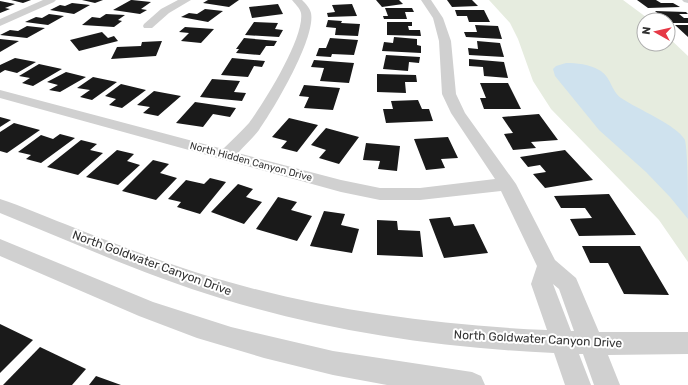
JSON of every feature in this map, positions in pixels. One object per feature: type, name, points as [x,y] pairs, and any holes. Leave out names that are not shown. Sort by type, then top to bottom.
[{"type":"street","points":[[0,23],[51,0]]},
{"type":"street","points":[[148,26],[165,11],[186,0]]},
{"type":"street","points":[[226,155],[253,128],[267,108],[290,62],[305,27],[306,11],[298,0]]},
{"type":"street","points":[[426,0],[438,18],[445,41],[449,94],[458,114],[507,184],[548,266],[568,284],[604,376]]},
{"type":"street","name":"North Hidden Canyon Drive","points":[[0,94],[341,186],[380,194],[420,194],[507,184]]},
{"type":"street","name":"North Goldwater Canyon Drive","points":[[0,206],[154,266],[221,289],[295,308],[406,330],[483,339],[592,344],[663,345],[688,343]]},
{"type":"street","points":[[0,247],[127,302],[198,327],[272,349],[412,377],[472,385]]},
{"type":"street","points":[[548,266],[542,284],[575,376]]},
{"type":"shaded area","points":[[489,0],[623,0],[639,12],[636,12],[636,52],[676,52],[676,45],[688,56],[688,262],[659,220],[551,109],[533,81],[518,39],[510,23]]},
{"type":"water","points":[[566,63],[583,64],[599,70],[606,76],[615,92],[621,98],[665,123],[681,134],[685,140],[686,146],[688,219],[670,197],[646,172],[599,130],[555,76],[553,69],[556,66]]},
{"type":"building","points":[[11,0],[31,0],[23,3]]},
{"type":"building","points":[[82,0],[103,0],[95,3]]},
{"type":"building","points":[[131,0],[151,2],[141,9],[147,10],[140,14],[113,10]]},
{"type":"building","points":[[208,0],[239,0],[229,7],[203,3]]},
{"type":"building","points":[[376,0],[399,0],[403,4],[382,7]]},
{"type":"building","points":[[447,0],[472,0],[478,6],[452,7]]},
{"type":"building","points":[[637,0],[656,0],[661,3],[673,3],[680,7],[648,8]]},
{"type":"building","points":[[0,1],[15,4],[5,8],[10,9],[0,13]]},
{"type":"building","points":[[72,3],[90,5],[74,14],[50,10],[60,5],[65,6]]},
{"type":"building","points":[[278,4],[283,14],[252,18],[249,7]]},
{"type":"building","points":[[352,4],[357,16],[328,17],[327,13],[335,12],[332,5]]},
{"type":"building","points":[[385,8],[412,8],[414,12],[405,12],[407,19],[384,19],[383,16],[388,16]]},
{"type":"building","points":[[205,9],[223,11],[208,22],[181,17],[189,13],[197,14]]},
{"type":"building","points":[[455,10],[484,10],[490,22],[469,22],[467,16],[457,16]]},
{"type":"building","points":[[655,11],[686,12],[688,14],[679,14],[684,18],[688,18],[688,23],[676,23],[676,12]]},
{"type":"building","points":[[49,14],[64,16],[48,25],[25,22],[36,17],[42,18]]},
{"type":"building","points":[[106,14],[125,15],[118,20],[122,21],[114,27],[82,25],[92,17],[100,18]]},
{"type":"building","points":[[328,20],[342,21],[341,23],[360,24],[358,36],[335,35],[336,28],[326,27]]},
{"type":"building","points":[[254,22],[278,23],[275,29],[283,30],[279,37],[245,35]]},
{"type":"building","points":[[387,22],[412,22],[412,26],[408,26],[409,30],[420,30],[421,36],[387,35]]},
{"type":"building","points":[[475,25],[498,26],[502,39],[466,37],[464,32],[477,32]]},
{"type":"building","points":[[676,25],[688,25],[688,37],[676,26]]},
{"type":"building","points":[[27,26],[45,28],[27,38],[0,35],[10,30],[18,31]]},
{"type":"building","points":[[185,27],[214,29],[201,43],[181,41],[189,33],[179,32]]},
{"type":"building","points":[[102,32],[108,38],[114,36],[118,41],[79,51],[70,40]]},
{"type":"building","points":[[394,37],[417,39],[417,45],[421,46],[421,53],[382,51],[384,42],[393,43]]},
{"type":"building","points":[[244,38],[277,41],[274,46],[266,46],[260,55],[236,53],[239,49],[236,49]]},
{"type":"building","points":[[330,38],[358,40],[354,55],[332,54],[331,57],[316,56],[319,48],[326,48]]},
{"type":"building","points":[[0,39],[19,41],[0,52]]},
{"type":"building","points":[[162,41],[156,56],[111,59],[117,47],[141,46],[142,42]]},
{"type":"building","points":[[477,41],[500,43],[504,57],[469,55],[468,48],[478,49]]},
{"type":"building","points":[[386,55],[420,57],[419,63],[409,62],[408,71],[383,69]]},
{"type":"building","points":[[15,58],[36,62],[17,73],[5,70],[0,73],[0,65]]},
{"type":"building","points":[[232,58],[265,61],[262,67],[254,66],[248,77],[221,75]]},
{"type":"building","points":[[469,59],[504,62],[508,78],[484,76],[483,67],[469,66]]},
{"type":"building","points":[[314,60],[354,63],[349,83],[320,81],[324,68],[311,67]]},
{"type":"building","points":[[39,64],[62,69],[33,86],[22,83],[30,78],[19,76]]},
{"type":"building","points":[[66,72],[86,77],[60,92],[49,90],[58,85],[47,82]]},
{"type":"building","points":[[377,74],[416,75],[417,82],[405,82],[406,93],[377,92]]},
{"type":"building","points":[[93,77],[117,82],[92,100],[80,97],[90,90],[77,88]]},
{"type":"building","points":[[212,79],[240,81],[234,92],[246,93],[242,101],[200,97]]},
{"type":"building","points":[[480,83],[508,83],[521,109],[484,109],[480,98],[486,98]]},
{"type":"building","points":[[121,84],[146,90],[122,108],[109,105],[116,99],[105,96]]},
{"type":"building","points":[[304,85],[340,88],[333,110],[304,108],[309,97],[299,96]]},
{"type":"building","points":[[154,91],[181,96],[158,116],[143,113],[150,107],[137,105]]},
{"type":"building","points":[[418,100],[422,109],[429,109],[433,121],[386,123],[383,109],[393,109],[391,101]]},
{"type":"building","points":[[195,102],[236,108],[230,117],[213,114],[203,127],[176,123]]},
{"type":"building","points":[[539,114],[558,140],[531,142],[536,148],[513,150],[504,134],[513,133],[502,117]]},
{"type":"building","points":[[0,117],[11,120],[0,127]]},
{"type":"building","points":[[289,118],[318,125],[297,152],[281,148],[287,141],[272,137]]},
{"type":"building","points":[[14,123],[40,130],[7,153],[0,151],[0,132]]},
{"type":"building","points":[[326,128],[359,137],[339,164],[319,158],[326,150],[311,145]]},
{"type":"building","points":[[60,134],[75,138],[41,163],[26,159],[31,155],[18,152],[41,135],[53,139]]},
{"type":"building","points":[[448,137],[458,158],[441,159],[445,168],[426,170],[414,139]]},
{"type":"building","points":[[81,140],[97,144],[90,150],[103,153],[78,175],[47,167]]},
{"type":"building","points":[[366,143],[400,146],[397,171],[378,169],[380,161],[363,160]]},
{"type":"building","points":[[117,150],[134,154],[127,161],[140,165],[118,185],[86,177]]},
{"type":"building","points":[[565,150],[593,180],[545,188],[533,174],[546,172],[540,165],[528,167],[520,157]]},
{"type":"building","points":[[153,160],[169,164],[160,173],[177,178],[156,200],[122,191]]},
{"type":"building","points":[[210,178],[226,182],[200,214],[177,207],[181,202],[168,199],[186,180],[204,184]]},
{"type":"building","points":[[238,184],[253,189],[246,197],[262,202],[244,224],[211,212]]},
{"type":"building","points":[[609,194],[636,235],[579,236],[570,219],[592,218],[585,208],[561,208],[554,196]]},
{"type":"building","points":[[278,197],[297,202],[291,210],[312,216],[297,241],[256,229]]},
{"type":"building","points":[[324,211],[345,214],[341,225],[359,229],[352,253],[310,246]]},
{"type":"building","points":[[450,217],[454,226],[474,224],[488,253],[444,258],[429,219]]},
{"type":"building","points":[[377,220],[397,221],[398,230],[420,231],[423,257],[377,255]]},
{"type":"building","points":[[582,246],[640,246],[669,295],[624,294],[608,263],[590,263]]},
{"type":"building","points":[[0,324],[33,340],[0,373]]},
{"type":"building","points":[[40,347],[86,369],[72,385],[3,385]]},
{"type":"building","points":[[96,376],[121,385],[89,385]]}]
